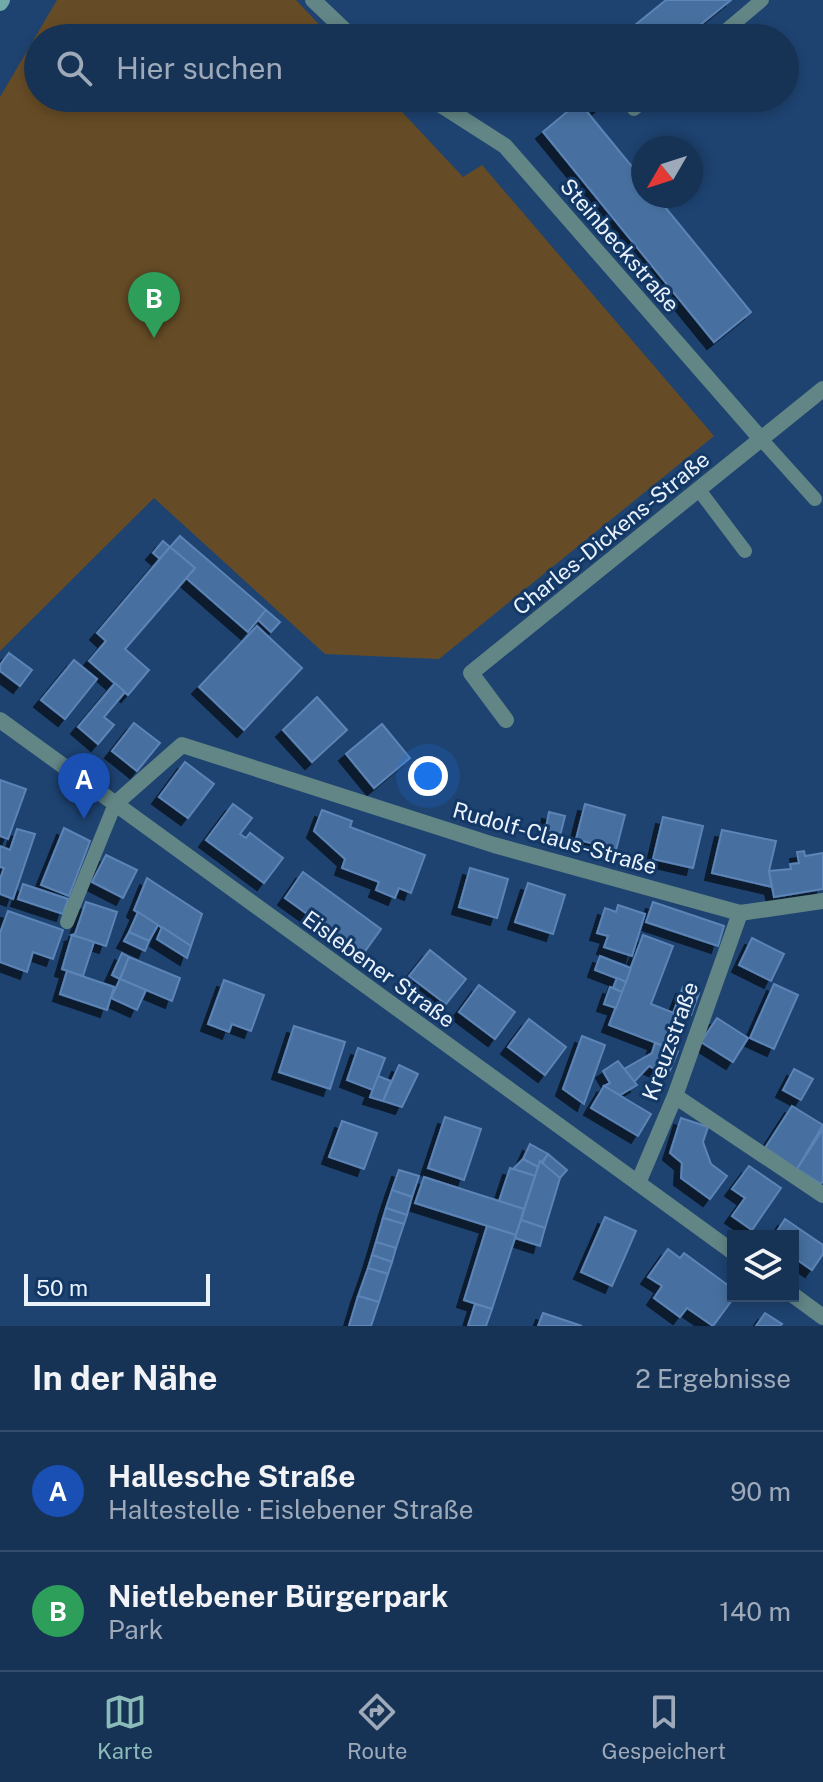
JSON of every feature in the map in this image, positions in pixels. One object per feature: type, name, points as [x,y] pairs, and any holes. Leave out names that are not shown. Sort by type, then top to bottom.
[{"type":"street","points":[[313,0],[338,24]]},
{"type":"street","name":"Steinbeckstraße","points":[[452,112],[505,146],[761,439]]},
{"type":"street","name":"Charles-Dickens-Straße","points":[[506,720],[471,673],[823,389]]},
{"type":"street","name":"Eislebener Straße","points":[[0,720],[727,1248]]},
{"type":"street","name":"Rudolf-Claus-Straße","points":[[115,804],[182,745],[330,795],[494,845],[740,913],[823,901]]},
{"type":"street","name":"Kreuzstraße","points":[[638,1183],[675,1096],[740,913]]},
{"type":"street","points":[[675,1096],[823,1195]]},
{"type":"street","points":[[799,1299],[823,1317]]},
{"type":"lane","points":[[734,24],[762,0]]},
{"type":"lane","points":[[761,439],[815,499]]},
{"type":"lane","points":[[699,490],[745,551]]},
{"type":"lane","points":[[67,922],[115,804]]},
{"type":"shaded area","points":[[57,0],[296,0],[319,24],[43,24]]},
{"type":"shaded area","points":[[24,56],[24,112],[402,112],[463,177],[482,165],[714,436],[439,659],[325,654],[154,498],[0,651],[0,97]]},
{"type":"building","points":[[666,0],[731,0],[701,24],[636,24]]},
{"type":"building","points":[[567,112],[587,112],[631,165],[631,208],[666,208],[751,312],[714,342],[543,132]]},
{"type":"building","points":[[180,536],[266,610],[248,632],[186,578],[195,568],[170,547]]},
{"type":"building","points":[[163,541],[170,547],[160,559],[153,553]]},
{"type":"building","points":[[170,547],[195,568],[125,649],[149,670],[128,695],[89,661],[106,641],[97,633]]},
{"type":"building","points":[[266,610],[280,622],[271,632],[258,620]]},
{"type":"building","points":[[257,626],[302,668],[244,730],[199,687]]},
{"type":"building","points":[[9,653],[32,670],[20,686],[0,671],[0,665]]},
{"type":"building","points":[[74,660],[97,679],[65,719],[41,700]]},
{"type":"building","points":[[115,683],[125,692],[104,717],[114,725],[98,744],[78,727]]},
{"type":"building","points":[[317,697],[347,730],[312,762],[283,730]]},
{"type":"building","points":[[134,723],[160,743],[137,771],[112,751]]},
{"type":"building","points":[[382,724],[410,758],[374,788],[346,754]]},
{"type":"building","points":[[185,762],[214,784],[188,818],[159,797]]},
{"type":"building","points":[[0,780],[26,789],[8,839],[0,836]]},
{"type":"building","points":[[233,804],[252,818],[240,834],[246,838],[250,833],[283,858],[264,883],[206,840]]},
{"type":"building","points":[[585,804],[625,815],[616,850],[576,839]]},
{"type":"building","points":[[322,810],[352,821],[350,827],[425,855],[411,893],[399,888],[395,898],[376,890],[379,882],[342,868],[345,859],[314,831]]},
{"type":"building","points":[[549,812],[565,816],[560,836],[545,833]]},
{"type":"building","points":[[663,817],[703,826],[693,868],[653,859]]},
{"type":"building","points":[[64,828],[90,841],[69,896],[41,885]]},
{"type":"building","points":[[17,829],[35,834],[13,899],[0,894],[4,868],[0,867],[0,846],[10,850]]},
{"type":"building","points":[[722,830],[776,841],[769,871],[772,887],[712,873]]},
{"type":"building","points":[[804,851],[805,856],[823,853],[823,889],[774,897],[769,871],[791,869],[790,864],[799,863],[797,852]]},
{"type":"building","points":[[106,855],[137,870],[123,898],[92,882]]},
{"type":"building","points":[[470,868],[508,879],[497,918],[459,907]]},
{"type":"building","points":[[303,872],[381,929],[363,954],[285,898]]},
{"type":"building","points":[[147,878],[202,914],[191,946],[134,910]]},
{"type":"building","points":[[528,883],[565,895],[553,934],[515,922]]},
{"type":"building","points":[[23,884],[68,899],[63,914],[18,899]]},
{"type":"building","points":[[86,902],[117,912],[106,946],[72,935]]},
{"type":"building","points":[[653,902],[724,926],[718,946],[646,922]]},
{"type":"building","points":[[618,905],[645,914],[632,956],[604,947],[608,936],[597,933],[605,908],[616,912]]},
{"type":"building","points":[[8,911],[63,930],[53,959],[33,952],[27,972],[0,962],[0,933]]},
{"type":"building","points":[[138,912],[158,925],[149,941],[129,932]]},
{"type":"building","points":[[162,927],[191,946],[187,958],[157,939]]},
{"type":"building","points":[[129,932],[149,941],[145,951],[124,941]]},
{"type":"building","points":[[72,935],[94,942],[83,976],[62,969]]},
{"type":"building","points":[[643,935],[673,946],[651,1004],[684,1017],[672,1049],[609,1025]]},
{"type":"building","points":[[752,938],[784,954],[771,981],[739,965]]},
{"type":"building","points":[[430,950],[466,979],[446,1004],[409,976]]},
{"type":"building","points":[[122,953],[129,957],[120,979],[112,975]]},
{"type":"building","points":[[600,956],[631,968],[626,982],[595,970]]},
{"type":"building","points":[[129,957],[180,978],[172,1001],[120,979]]},
{"type":"building","points":[[67,971],[114,987],[107,1010],[60,994]]},
{"type":"building","points":[[617,978],[626,982],[622,992],[613,988]]},
{"type":"building","points":[[120,979],[146,990],[137,1010],[111,998]]},
{"type":"building","points":[[224,980],[264,995],[251,1031],[232,1024],[229,1032],[208,1024]]},
{"type":"building","points":[[774,984],[798,995],[774,1049],[750,1038]]},
{"type":"building","points":[[479,985],[515,1012],[495,1039],[459,1012]]},
{"type":"building","points":[[610,987],[622,992],[616,1008],[604,1004]]},
{"type":"building","points":[[683,987],[699,993],[691,1015],[684,1017],[673,1013]]},
{"type":"building","points":[[717,1018],[748,1038],[733,1062],[701,1042]]},
{"type":"building","points":[[529,1019],[566,1047],[545,1075],[508,1047]]},
{"type":"building","points":[[294,1026],[345,1042],[330,1089],[279,1072]]},
{"type":"building","points":[[582,1036],[605,1045],[584,1104],[563,1089]]},
{"type":"building","points":[[655,1043],[678,1051],[668,1075],[649,1066],[634,1082],[624,1069],[652,1053]]},
{"type":"building","points":[[358,1048],[385,1058],[373,1090],[347,1080]]},
{"type":"building","points":[[618,1061],[637,1085],[620,1095],[604,1086],[610,1083],[603,1071]]},
{"type":"building","points":[[399,1065],[418,1074],[402,1107],[383,1101]]},
{"type":"building","points":[[794,1069],[813,1079],[801,1100],[783,1090]]},
{"type":"building","points":[[378,1076],[391,1081],[383,1101],[370,1097]]},
{"type":"building","points":[[604,1086],[651,1114],[638,1136],[591,1108]]},
{"type":"building","points":[[792,1106],[823,1125],[797,1169],[765,1148]]},
{"type":"building","points":[[445,1117],[481,1129],[464,1180],[428,1168]]},
{"type":"building","points":[[681,1118],[708,1127],[703,1142],[711,1164],[727,1176],[710,1199],[681,1178],[682,1163],[670,1153]]},
{"type":"building","points":[[342,1121],[377,1133],[364,1169],[329,1157]]},
{"type":"building","points":[[823,1129],[823,1181],[821,1184],[797,1169]]},
{"type":"building","points":[[530,1144],[548,1154],[538,1167],[523,1159]]},
{"type":"building","points":[[548,1154],[567,1170],[560,1178],[542,1164]]},
{"type":"building","points":[[523,1159],[538,1167],[535,1176],[513,1169]]},
{"type":"building","points":[[540,1161],[560,1178],[545,1228],[521,1220]]},
{"type":"building","points":[[749,1166],[781,1188],[752,1230],[732,1216],[745,1198],[732,1189]]},
{"type":"building","points":[[510,1168],[535,1176],[524,1209],[499,1201]]},
{"type":"building","points":[[399,1170],[419,1176],[412,1197],[392,1190]]},
{"type":"building","points":[[424,1177],[524,1209],[516,1235],[415,1203]]},
{"type":"building","points":[[392,1190],[412,1197],[407,1215],[386,1208]]},
{"type":"building","points":[[386,1208],[407,1215],[404,1224],[383,1218]]},
{"type":"building","points":[[605,1217],[636,1231],[612,1286],[581,1272]]},
{"type":"building","points":[[383,1218],[404,1224],[396,1248],[376,1242]]},
{"type":"building","points":[[785,1219],[823,1245],[823,1254],[812,1270],[799,1261],[799,1230],[778,1230]]},
{"type":"building","points":[[521,1220],[545,1228],[540,1246],[515,1238]]},
{"type":"building","points":[[487,1226],[516,1235],[492,1309],[464,1300]]},
{"type":"building","points":[[376,1242],[396,1248],[392,1262],[372,1255]]},
{"type":"building","points":[[668,1249],[680,1258],[684,1253],[727,1285],[727,1302],[731,1302],[713,1326],[687,1308],[680,1317],[654,1298],[662,1286],[648,1277]]},
{"type":"building","points":[[372,1255],[392,1262],[388,1274],[368,1268]]},
{"type":"building","points":[[368,1268],[388,1274],[379,1302],[358,1296]]},
{"type":"building","points":[[358,1296],[379,1302],[371,1326],[349,1326]]},
{"type":"building","points":[[475,1304],[492,1309],[486,1326],[468,1326]]},
{"type":"building","points":[[543,1313],[582,1326],[538,1326]]},
{"type":"building","points":[[765,1313],[782,1324],[756,1326]]},
{"type":"place","name":"Nietlebener Bürgerpark","points":[[154,338]]},
{"type":"place","name":"Hallesche Straße","points":[[84,819]]}]
